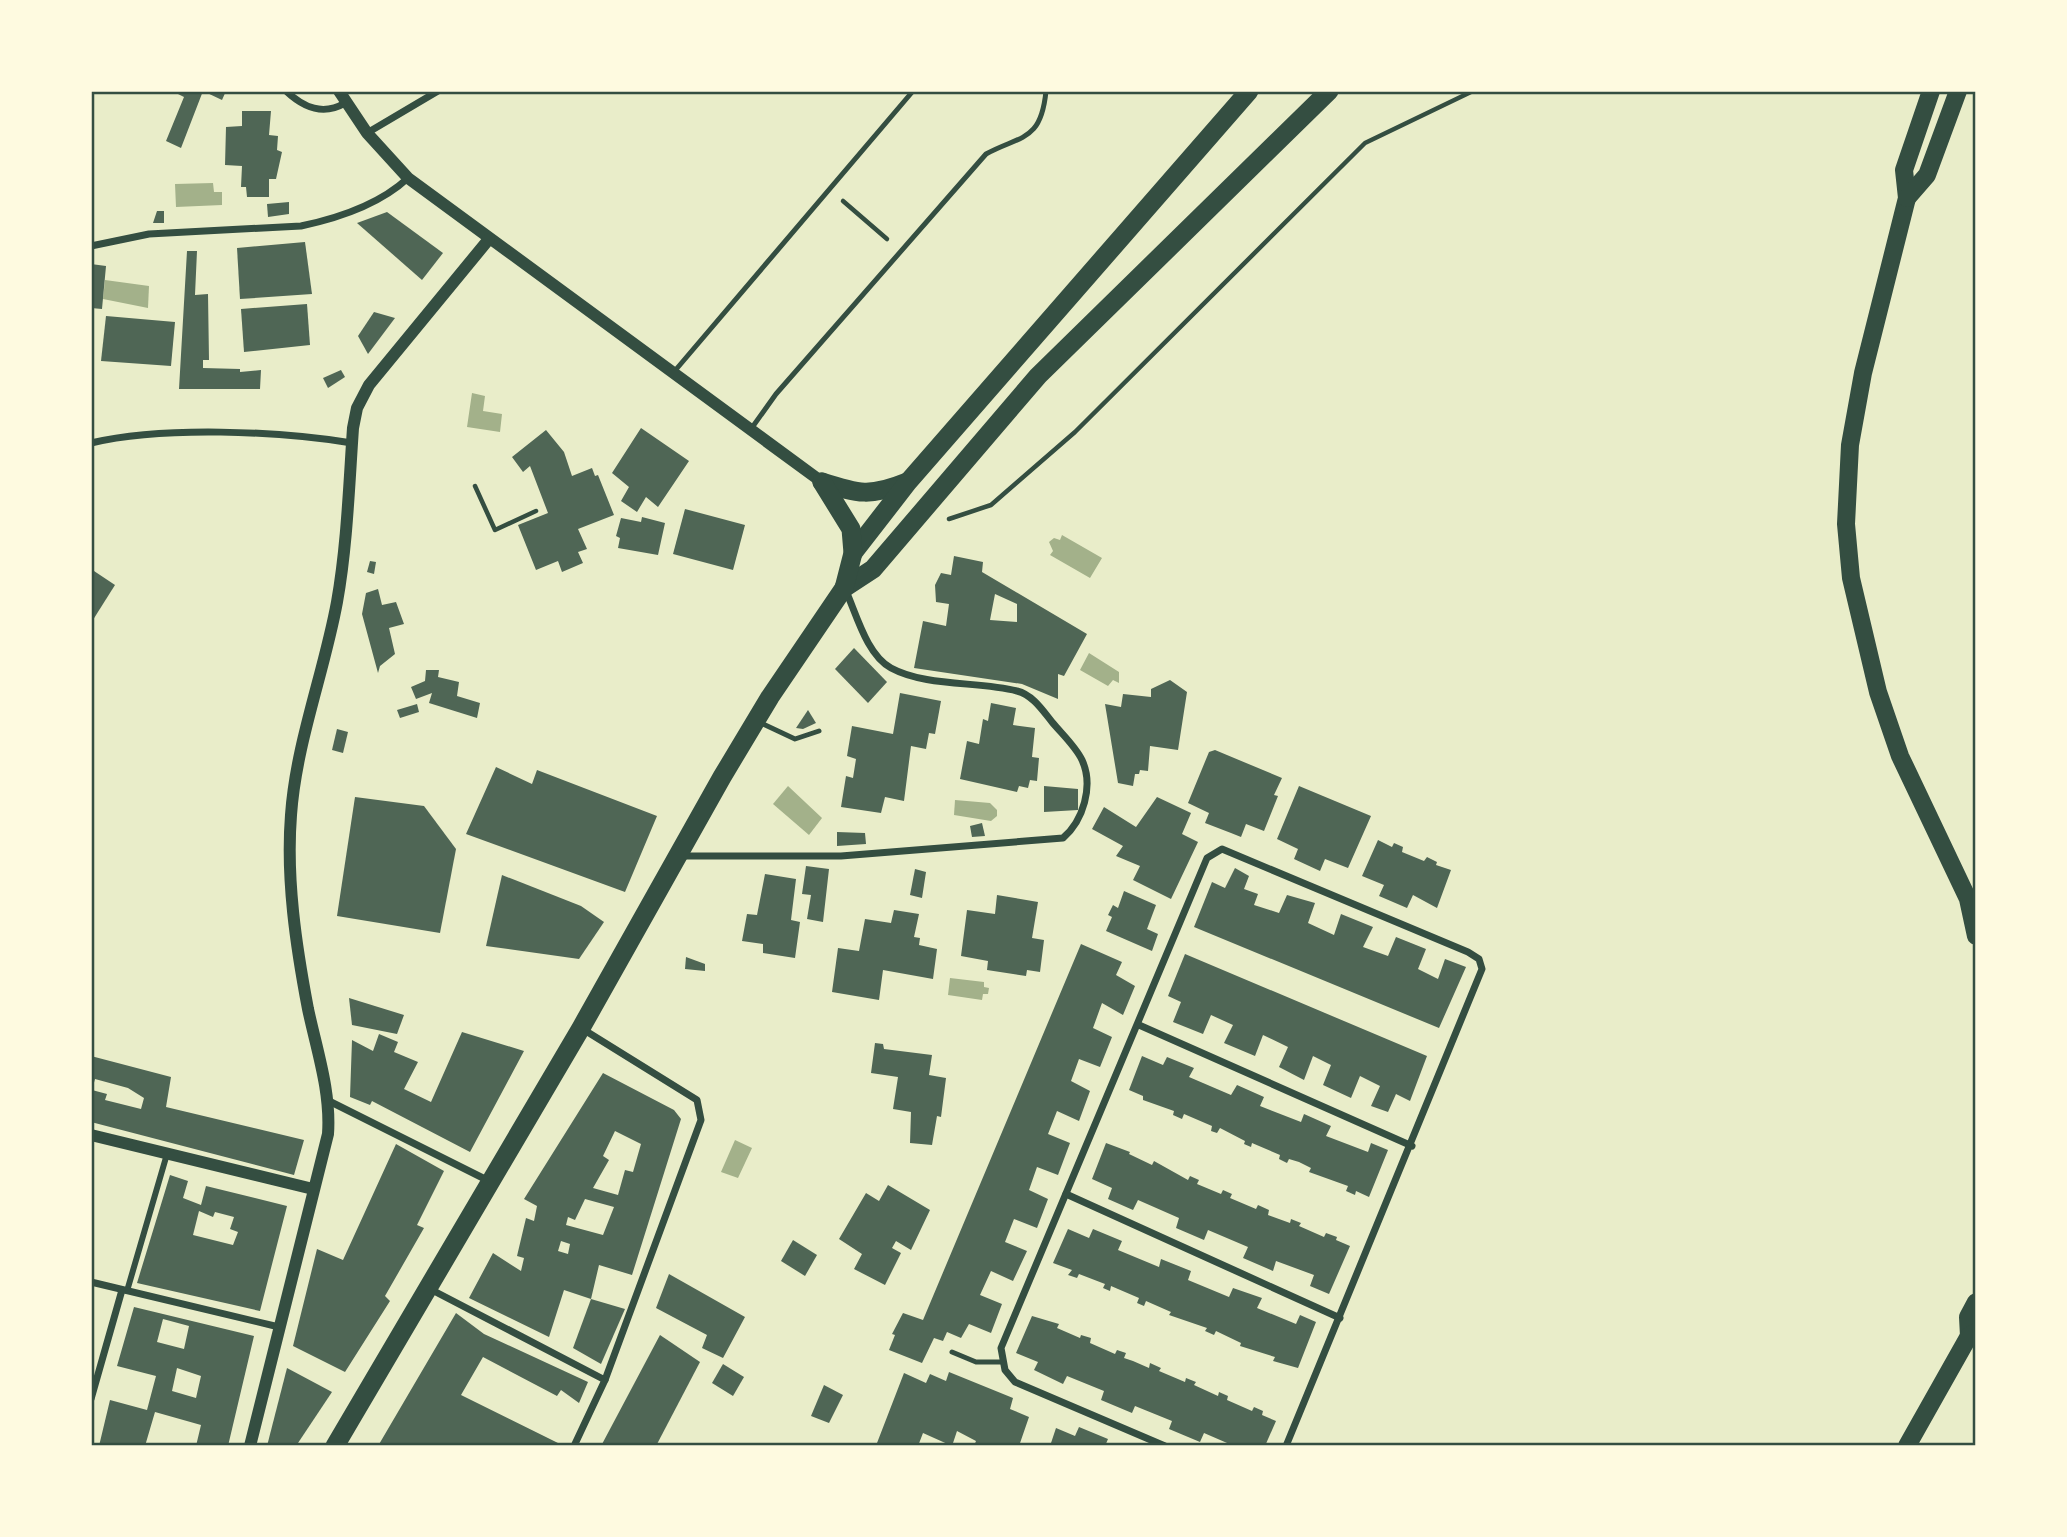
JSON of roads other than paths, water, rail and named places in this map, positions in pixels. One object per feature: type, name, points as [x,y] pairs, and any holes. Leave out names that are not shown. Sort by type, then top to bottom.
[{"type":"highway","points":[[853,553],[908,482],[1249,91]]},
{"type":"highway","points":[[844,588],[873,569],[911,521],[1038,376],[1329,91]]},
{"type":"highway","points":[[822,482],[860,494],[876,494],[908,482]]},
{"type":"highway","points":[[335,1446],[426,1287],[581,1028],[756,720],[844,588],[853,553],[851,530],[846,517],[822,482]]},
{"type":"main road","points":[[1931,91],[1903,170],[1907,198],[1863,373],[1850,445],[1846,524],[1851,578],[1878,692],[1900,755],[1972,904],[1976,936]]},
{"type":"main road","points":[[1907,198],[1927,175],[1959,94]]},
{"type":"main road","points":[[1907,1446],[1972,1334],[1968,1317],[1976,1302]]},
{"type":"street","points":[[286,91],[309,108],[335,109],[342,97],[367,133],[408,178],[822,482]]},
{"type":"street","points":[[367,133],[438,91]]},
{"type":"street","points":[[91,246],[149,234],[312,224],[385,197],[408,178]]},
{"type":"street","points":[[250,1446],[328,1134],[329,1101],[304,986],[296,931],[290,855],[291,814],[296,775],[337,600],[357,408],[369,385],[489,239]]},
{"type":"street","points":[[91,443],[145,436],[211,433],[352,443]]},
{"type":"street","points":[[679,856],[841,856],[1031,843],[1063,838],[1079,820],[1085,796],[1082,759],[1035,701],[1018,691],[902,673],[890,668],[872,648],[844,588]]},
{"type":"street","points":[[1165,1446],[1015,1382],[1002,1362],[1002,1348],[1207,858],[1222,849],[1468,952],[1479,959],[1482,974],[1286,1446]]},
{"type":"street","points":[[1139,1025],[1412,1146]]},
{"type":"street","points":[[574,1446],[605,1380],[701,1120],[697,1100],[581,1028]]},
{"type":"street","points":[[329,1101],[490,1181]]},
{"type":"street","points":[[91,1135],[313,1189]]},
{"type":"street","points":[[91,1399],[167,1154]]},
{"type":"street","points":[[1066,1194],[1340,1318]]},
{"type":"street","points":[[91,1282],[279,1327]]},
{"type":"street","points":[[426,1287],[605,1380]]},
{"type":"lane","points":[[673,373],[913,91]]},
{"type":"lane","points":[[751,429],[776,394],[986,154],[1022,141],[1034,128],[1046,91]]},
{"type":"lane","points":[[756,720],[795,739],[819,731]]},
{"type":"lane","points":[[952,1352],[976,1362],[1002,1362]]}]
